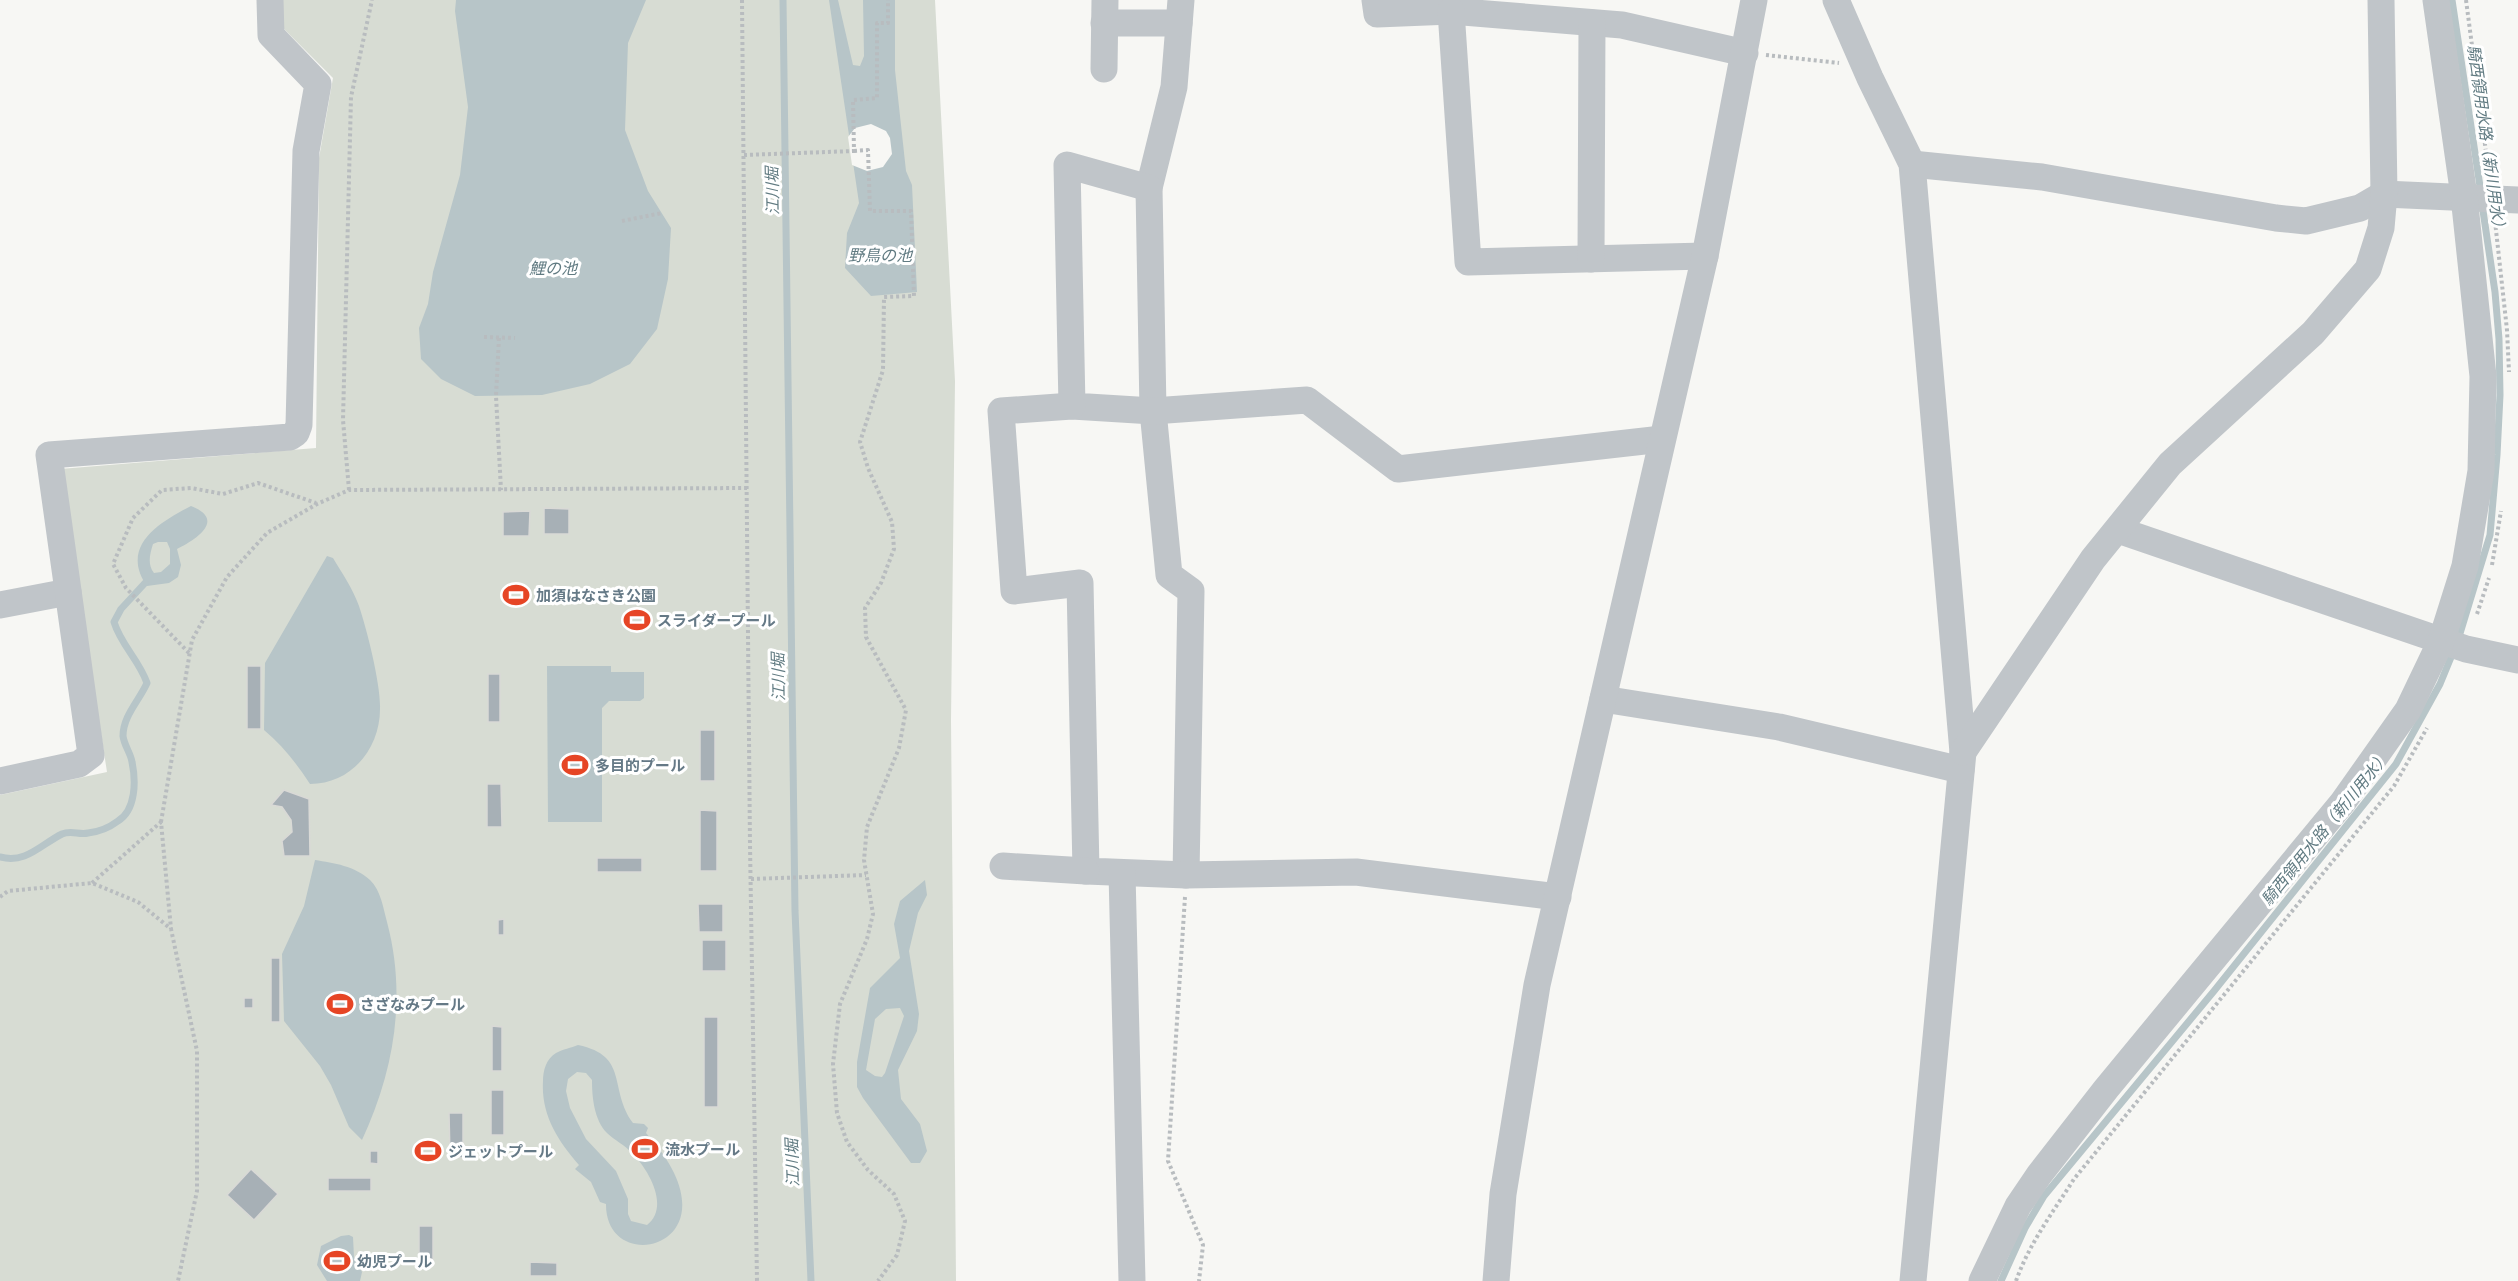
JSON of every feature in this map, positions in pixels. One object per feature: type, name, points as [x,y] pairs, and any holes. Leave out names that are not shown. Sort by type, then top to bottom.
[{"type":"street","points":[[0,781],[79,764],[91,755],[49,455],[290,437],[296,433],[299,425],[306,151],[318,84],[271,35],[270,0]]},
{"type":"street","points":[[1375,0],[1377,14],[1496,8],[1592,22],[1621,12],[1745,53]]},
{"type":"street","points":[[1496,1281],[1503,1194],[1537,985],[1705,256],[1754,0]]},
{"type":"street","points":[[1836,0],[1864,65],[1912,164],[1962,761],[1913,1281]]},
{"type":"street","points":[[1962,761],[2093,559],[2170,464],[2313,333],[2368,269],[2381,228],[2384,194],[2381,0]]},
{"type":"street","points":[[1982,1281],[2018,1206],[2039,1175],[2106,1089],[2343,802],[2408,710],[2442,639],[2464,566],[2481,471],[2483,376],[2464,196],[2436,0]]},
{"type":"street","points":[[1104,69],[1105,11],[1180,11],[1174,87],[1149,188],[1153,411],[1169,575],[1191,591],[1186,875]]},
{"type":"street","points":[[1450,11],[1468,262],[1705,256]]},
{"type":"street","points":[[1591,258],[1592,22]]},
{"type":"street","points":[[1912,164],[2042,177],[2276,218],[2306,221],[2360,208],[2384,194],[2518,200]]},
{"type":"street","points":[[1072,406],[1067,165],[1149,188]]},
{"type":"street","points":[[1086,871],[1080,583],[1014,591],[1001,411],[1072,406],[1153,411],[1307,400],[1398,469],[1662,439]]},
{"type":"street","points":[[2118,530],[2466,648],[2518,660]]},
{"type":"street","points":[[0,605],[68,592]]},
{"type":"street","points":[[1603,699],[1779,727],[1962,761]]},
{"type":"street","points":[[1003,866],[1186,875],[1356,872],[1558,897]]},
{"type":"street","points":[[1122,873],[1132,1281]]},
{"type":"path","points":[[349,490],[343,420],[351,97],[372,0]]},
{"type":"path","points":[[742,0],[757,1281]]},
{"type":"path","points":[[852,151],[853,100],[877,98],[877,23],[888,23],[888,0]]},
{"type":"path","points":[[2466,0],[2489,177]]},
{"type":"path","points":[[1745,53],[1864,65]]},
{"type":"path","points":[[744,155],[868,150],[870,211],[910,211],[914,296],[884,297],[883,370],[860,442],[868,468],[892,522],[894,549],[881,583],[866,608],[866,637],[906,710],[899,748],[867,826],[864,860],[873,914],[867,939],[840,1004],[833,1064],[837,1113],[847,1142],[867,1170],[894,1194],[905,1221],[897,1255],[878,1281]]},
{"type":"path","points":[[622,221],[662,213]]},
{"type":"path","points":[[484,337],[515,338]]},
{"type":"path","points":[[499,338],[496,396],[501,490]]},
{"type":"path","points":[[189,653],[126,588],[113,564],[133,518],[162,490],[191,488],[223,494],[258,483],[317,504]]},
{"type":"path","points":[[178,1281],[197,1191],[198,1051],[171,929],[161,822],[192,640],[226,577],[267,533],[317,504],[349,490],[747,488]]},
{"type":"path","points":[[2016,1281],[2037,1236],[2074,1179],[2394,786],[2432,719]]},
{"type":"path","points":[[92,883],[161,822]]},
{"type":"path","points":[[751,879],[866,875]]},
{"type":"path","points":[[1186,875],[1168,1161],[1203,1245],[1200,1281]]},
{"type":"path","points":[[0,888],[8,891],[92,883],[138,902],[171,929]]},
{"type":"path","points":[[0,897],[8,891]]},
{"type":"shaded area","name":"加須はなさき公園","points":[[280,0],[935,0],[955,381],[951,720],[956,1281],[0,1281],[0,795],[107,772],[60,469],[316,448],[319,158],[333,78],[281,26]]},
{"type":"water","name":"鯉の池","points":[[456,0],[646,0],[628,43],[625,130],[648,191],[671,228],[668,279],[657,329],[630,364],[590,384],[542,395],[475,396],[441,379],[421,359],[419,328],[428,304],[433,272],[460,175],[468,107],[455,11]]},
{"type":"water","name":"野鳥の池","points":[[829,0],[838,0],[853,65],[860,66],[864,56],[863,0],[895,0],[895,70],[906,171],[912,185],[917,292],[871,296],[845,268],[847,233],[859,203]]},
{"type":"water","points":[[191,506],[207,517],[207,523],[199,535],[177,549],[181,565],[178,577],[169,583],[147,586],[140,572],[138,559],[140,547],[156,528]],"holes":[[[167,542],[170,549],[170,564],[161,572],[154,573],[150,563],[153,544]]]},
{"type":"water","points":[[327,556],[333,558],[351,587],[359,606],[376,672],[380,699],[379,724],[369,750],[350,771],[338,778],[310,784],[289,756],[264,730],[265,663]]},
{"type":"water","name":"多目的プール","points":[[547,666],[611,666],[611,672],[644,672],[644,698],[640,701],[609,701],[602,708],[602,822],[548,822]]},
{"type":"water","name":"さざなみプール","points":[[315,860],[351,868],[370,880],[381,900],[393,950],[396,978],[394,1033],[382,1087],[362,1140],[349,1127],[320,1066],[284,1021],[282,954],[304,906]]},
{"type":"water","points":[[925,880],[927,895],[918,913],[909,951],[919,1014],[917,1031],[898,1070],[901,1099],[920,1124],[927,1151],[920,1163],[911,1163],[857,1087],[857,1062],[870,988],[900,958],[894,924],[900,901]],"holes":[[[900,1008],[904,1016],[885,1073],[882,1077],[875,1076],[866,1070],[875,1019],[886,1009]]]},
{"type":"water","name":"流水プール","points":[[578,1045],[594,1050],[605,1057],[612,1066],[621,1098],[633,1123],[644,1124],[648,1128],[646,1133],[673,1171],[682,1202],[677,1225],[664,1239],[645,1245],[626,1241],[612,1228],[606,1204],[600,1202],[591,1182],[575,1169],[579,1165],[552,1126],[543,1093],[544,1069],[556,1053]],"holes":[[[577,1072],[586,1073],[592,1080],[599,1122],[610,1136],[638,1160],[650,1179],[657,1199],[657,1209],[647,1225],[631,1221],[628,1214],[628,1199],[616,1171],[586,1139],[570,1108],[566,1091],[568,1079]]]},
{"type":"water","name":"幼児プール","points":[[341,1236],[353,1237],[354,1257],[362,1272],[360,1281],[327,1281],[317,1265],[321,1246]]},
{"type":"pier","points":[[871,124],[886,131],[890,138],[892,154],[883,167],[867,171],[852,165],[848,137],[855,128]]},
{"type":"building","points":[[544,508],[569,509],[569,534],[544,534]]},
{"type":"building","points":[[530,511],[529,536],[503,536],[503,512]]},
{"type":"building","points":[[247,666],[261,666],[261,729],[247,729]]},
{"type":"building","points":[[488,674],[500,674],[500,722],[488,722]]},
{"type":"building","points":[[700,730],[715,730],[715,781],[700,781]]},
{"type":"building","points":[[487,784],[501,784],[502,827],[487,827]]},
{"type":"building","points":[[284,790],[309,799],[310,856],[284,856],[282,841],[292,832],[291,820],[282,807],[271,805]]},
{"type":"building","points":[[700,810],[717,811],[717,871],[700,871]]},
{"type":"building","points":[[597,858],[642,858],[642,872],[597,872]]},
{"type":"building","points":[[698,904],[723,904],[723,932],[699,932]]},
{"type":"building","points":[[504,919],[504,935],[498,935],[498,920]]},
{"type":"building","points":[[702,940],[726,940],[726,971],[702,971]]},
{"type":"building","points":[[271,958],[280,958],[280,1022],[271,1022]]},
{"type":"building","points":[[244,998],[253,998],[253,1008],[244,1008]]},
{"type":"building","points":[[704,1017],[718,1017],[718,1107],[704,1107]]},
{"type":"building","points":[[492,1026],[502,1027],[502,1071],[492,1071]]},
{"type":"building","points":[[491,1090],[504,1090],[504,1135],[491,1135]]},
{"type":"building","points":[[449,1113],[463,1113],[463,1158],[450,1157]]},
{"type":"building","points":[[370,1151],[378,1151],[378,1164],[370,1163]]},
{"type":"building","points":[[251,1169],[278,1194],[254,1220],[227,1195]]},
{"type":"building","points":[[328,1178],[371,1178],[371,1191],[328,1191]]},
{"type":"building","points":[[419,1226],[433,1226],[433,1261],[419,1261]]},
{"type":"building","points":[[530,1262],[557,1263],[557,1276],[530,1276]]},
{"type":"waterway","name":"江川堀","points":[[783,0],[795,911],[811,1281]]},
{"type":"waterway","name":"騎西領用水路（新川用水）","points":[[2452,0],[2481,193]]},
{"type":"waterway","name":"騎西領用水路（新川用水）","points":[[2458,640],[2490,535],[2497,455],[2500,395],[2499,339],[2495,292],[2482,204]]},
{"type":"waterway","points":[[0,857],[25,856],[65,833],[100,830],[118,821],[128,810],[133,795],[134,778],[131,759],[123,736],[124,729],[128,715],[147,683],[114,622],[121,609],[145,583]]},
{"type":"waterway","name":"騎西領用水路（新川用水）","points":[[2001,1281],[2025,1228],[2044,1196],[2214,991],[2396,764],[2440,684],[2454,650]]},
{"type":"place","name":"加須はなさき公園","points":[[516,595]]},
{"type":"place","name":"スライダープール","points":[[637,620]]},
{"type":"place","name":"多目的プール","points":[[575,765]]},
{"type":"place","name":"さざなみプール","points":[[340,1004]]},
{"type":"place","name":"流水プール","points":[[645,1149]]},
{"type":"place","name":"ジェットプール","points":[[428,1151]]},
{"type":"place","name":"幼児プール","points":[[337,1261]]}]
